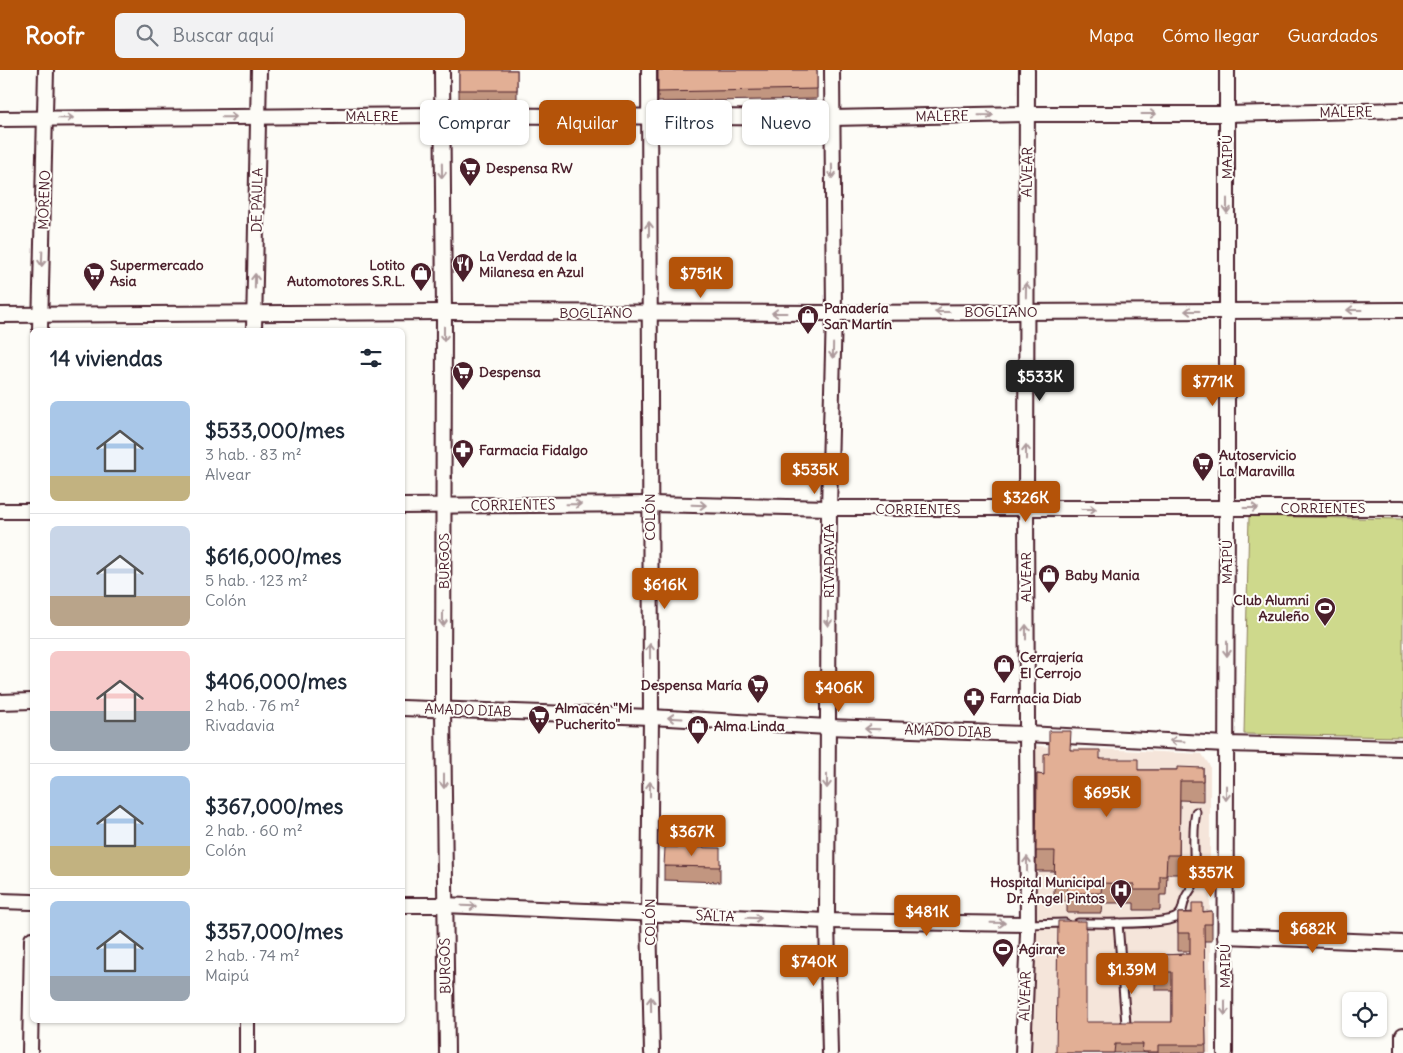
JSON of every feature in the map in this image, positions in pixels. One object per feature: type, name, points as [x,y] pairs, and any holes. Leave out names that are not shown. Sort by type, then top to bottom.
[{"type":"street","name":"MORENO","points":[[40,328],[46,70]]},
{"type":"street","name":"DE PAULA","points":[[254,328],[259,70]]},
{"type":"street","name":"BURGOS","points":[[442,70],[442,100]]},
{"type":"street","name":"COLÓN","points":[[649,70],[649,100]]},
{"type":"street","name":"RIVADAVIA","points":[[830,1053],[827,921],[829,508],[834,313],[832,70]]},
{"type":"street","name":"ALVEAR","points":[[1023,1053],[1028,924],[1026,734],[1027,70]]},
{"type":"street","name":"MAIPÚ","points":[[1225,1053],[1228,508],[1227,70]]},
{"type":"street","name":"MALERE","points":[[732,117],[1227,114],[1403,110]]},
{"type":"street","name":"MALERE","points":[[0,119],[420,115]]},
{"type":"street","name":"MALERE","points":[[529,116],[646,117]]},
{"type":"street","name":"BURGOS","points":[[442,145],[444,905],[447,1053]]},
{"type":"street","name":"COLÓN","points":[[649,145],[651,717],[649,914],[652,1053]]},
{"type":"street","name":"BOGLIANO","points":[[0,315],[1403,310]]},
{"type":"street","name":"CORRIENTES","points":[[405,506],[650,504],[829,508],[1403,508]]},
{"type":"street","points":[[0,511],[30,511]]},
{"type":"street","points":[[0,702],[30,702]]},
{"type":"street","name":"AMADO DIAB","points":[[405,708],[651,717],[828,727],[1226,744],[1403,748]]},
{"type":"street","points":[[0,901],[30,902]]},
{"type":"street","name":"SALTA","points":[[405,906],[444,905],[827,921],[1028,924]]},
{"type":"street","points":[[1225,936],[1403,944]]},
{"type":"street","points":[[30,1053],[31,1023]]},
{"type":"street","points":[[247,1053],[248,1023]]},
{"type":"street","points":[[1402,1053],[1403,1035]]},
{"type":"lane","points":[[1028,924],[1118,923],[1176,918],[1183,911],[1185,899],[1194,884],[1193,829],[1196,812]]},
{"type":"lane","points":[[1118,923],[1126,1024]]},
{"type":"shaded area","name":"Hospital Municipal Dr. Ángel Pintos","points":[[1036,746],[1202,754],[1210,766],[1210,1053],[1029,1053]]},
{"type":"green space","name":"Club Alumni Azuleño","points":[[1249,516],[1403,519],[1403,737],[1244,734]]},
{"type":"building","points":[[459,70],[517,70],[517,90],[459,90]]},
{"type":"building","points":[[658,70],[817,70],[817,89],[658,92]]},
{"type":"building","points":[[1049,731],[1071,731],[1070,750],[1100,750],[1100,759],[1138,759],[1138,770],[1177,770],[1177,767],[1203,768],[1203,781],[1180,781],[1179,855],[1167,855],[1166,876],[1160,876],[1160,890],[1134,890],[1134,884],[1102,883],[1101,893],[1067,893],[1067,881],[1054,881],[1055,851],[1036,851],[1037,774],[1044,775],[1044,754],[1049,753]]},
{"type":"building","points":[[665,847],[720,848],[720,867],[664,866]]},
{"type":"building","points":[[1192,903],[1203,903],[1203,912],[1212,911],[1212,924],[1204,924],[1206,1045],[1158,1045],[1158,1052],[1142,1052],[1143,1044],[1115,1044],[1114,1053],[1056,1053],[1058,921],[1086,921],[1086,1022],[1172,1022],[1172,972],[1155,972],[1155,955],[1190,954],[1190,933],[1178,933],[1178,913],[1192,913]]},
{"type":"place","name":"Despensa RW","points":[[470,187]]},
{"type":"place","name":"La Verdad de la Milanesa en Azul","points":[[463,283]]},
{"type":"place","name":"Supermercado Asia","points":[[94,292]]},
{"type":"place","name":"Lotito Automotores S.R.L.","points":[[421,292]]},
{"type":"place","name":"Panadería San Martín","points":[[808,335]]},
{"type":"place","name":"Despensa","points":[[463,391]]},
{"type":"place","name":"Farmacia Fidalgo","points":[[463,469]]},
{"type":"place","name":"Autoservicio La Maravilla","points":[[1203,482]]},
{"type":"place","name":"Baby Mania","points":[[1049,594]]},
{"type":"place","name":"Club Alumni Azuleño","points":[[1325,627]]},
{"type":"place","name":"Cerrajería El Cerrojo","points":[[1004,684]]},
{"type":"place","name":"Despensa María","points":[[758,704]]},
{"type":"place","name":"Farmacia Diab","points":[[974,717]]},
{"type":"place","name":"Almacén \"Mi Pucherito\"","points":[[539,735]]},
{"type":"place","name":"Alma Linda","points":[[698,745]]},
{"type":"place","name":"Hospital Municipal Dr. Ángel Pintos","points":[[1121,909]]},
{"type":"place","name":"Agirare","points":[[1003,968]]}]
